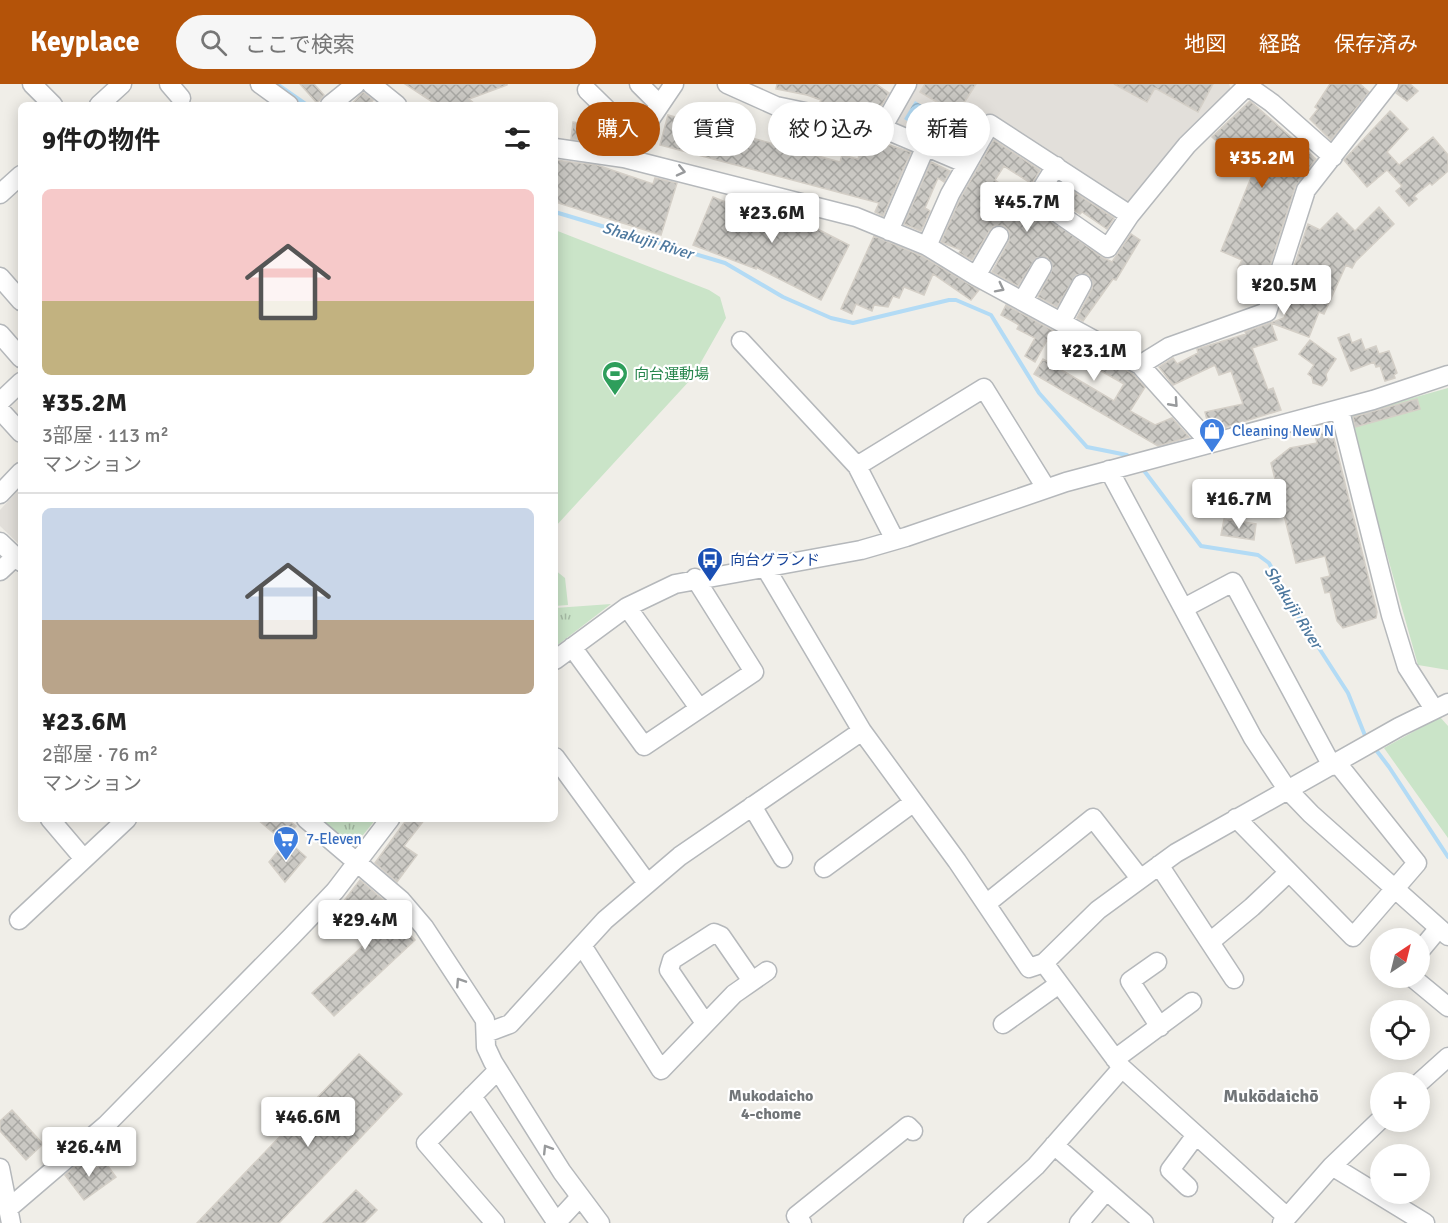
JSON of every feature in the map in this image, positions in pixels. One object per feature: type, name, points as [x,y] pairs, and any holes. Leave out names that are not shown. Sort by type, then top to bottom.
[{"type":"street","points":[[32,84],[49,102]]},
{"type":"street","points":[[169,84],[181,98]]},
{"type":"street","points":[[260,84],[286,102]]},
{"type":"street","points":[[334,102],[356,84]]},
{"type":"street","points":[[371,84],[393,102]]},
{"type":"street","points":[[639,84],[657,102]]},
{"type":"street","points":[[660,105],[674,84]]},
{"type":"street","points":[[727,84],[768,102]]},
{"type":"street","points":[[894,107],[907,84]]},
{"type":"street","points":[[1140,364],[1169,347],[1267,312],[1306,190],[1389,84]]},
{"type":"street","points":[[1056,166],[1036,198],[1108,248],[1130,215],[1187,145],[1246,85],[1333,157]]},
{"type":"street","points":[[587,90],[599,102]]},
{"type":"street","points":[[927,246],[950,194],[990,123],[1130,215]]},
{"type":"street","points":[[558,148],[624,158],[856,217],[927,246],[976,276],[1140,364],[1209,442]]},
{"type":"street","points":[[889,231],[922,156]]},
{"type":"street","points":[[946,156],[967,164]]},
{"type":"street","points":[[0,194],[18,178]]},
{"type":"street","points":[[976,276],[999,236]]},
{"type":"street","points":[[1023,300],[1042,267]]},
{"type":"street","points":[[0,278],[18,298]]},
{"type":"street","points":[[1062,321],[1082,284]]},
{"type":"street","points":[[0,334],[18,355]]},
{"type":"street","points":[[741,341],[857,466],[895,540]]},
{"type":"street","points":[[558,658],[627,608],[675,584],[695,578],[861,550],[1046,488],[1373,399],[1448,375]]},
{"type":"street","points":[[0,402],[18,385]]},
{"type":"street","points":[[857,466],[984,388],[1046,488]]},
{"type":"street","points":[[0,410],[18,430]]},
{"type":"street","points":[[765,567],[862,731],[1029,968],[1044,963],[1098,910],[1139,877],[1287,789],[1441,706],[1407,667],[1391,615],[1341,415]]},
{"type":"street","points":[[1108,470],[1253,738],[1287,789],[1311,814],[1443,932],[1430,943]]},
{"type":"street","points":[[0,494],[18,474]]},
{"type":"street","points":[[0,542],[18,559],[0,571]]},
{"type":"street","points":[[572,647],[644,746],[754,672],[695,578]]},
{"type":"street","points":[[1184,608],[1233,582],[1334,764],[1417,863],[1353,937],[1236,818]]},
{"type":"street","points":[[627,608],[699,708]]},
{"type":"street","points":[[486,1033],[510,1024],[583,947],[605,920],[680,856],[862,731]]},
{"type":"street","points":[[558,761],[647,883]]},
{"type":"street","points":[[824,868],[914,802]]},
{"type":"street","points":[[752,806],[783,858]]},
{"type":"street","points":[[986,904],[1093,818],[1139,877]]},
{"type":"street","points":[[53,822],[84,859]]},
{"type":"street","points":[[19,920],[123,822]]},
{"type":"street","points":[[309,822],[357,865],[401,900],[424,927],[485,1020],[486,1047],[498,1070],[580,1197],[600,1223]]},
{"type":"street","points":[[10,1216],[106,1125],[291,937],[357,865],[388,822]]},
{"type":"street","points":[[1159,865],[1234,979]]},
{"type":"street","points":[[1210,942],[1288,873]]},
{"type":"street","points":[[705,1023],[669,970],[672,960],[714,933],[721,936],[752,981]]},
{"type":"street","points":[[583,947],[661,1070],[734,994],[767,970]]},
{"type":"street","points":[[1156,962],[1130,981],[1160,1027]]},
{"type":"street","points":[[1044,963],[1119,1064],[1285,1220],[1332,1166],[1370,1130]]},
{"type":"street","points":[[1003,1024],[1059,984]]},
{"type":"street","points":[[1425,988],[1448,1007]]},
{"type":"street","points":[[973,1223],[1036,1166],[1119,1064],[1192,1002]]},
{"type":"street","points":[[1430,1073],[1448,1057]]},
{"type":"street","points":[[495,1223],[426,1143],[498,1070]]},
{"type":"street","points":[[472,1096],[557,1223],[580,1197]]},
{"type":"street","points":[[802,1223],[796,1216],[908,1126],[913,1131]]},
{"type":"street","points":[[1188,1187],[1170,1170],[1196,1135]]},
{"type":"street","points":[[1054,1145],[1144,1223]]},
{"type":"street","points":[[1332,1166],[1425,1223]]},
{"type":"street","points":[[0,1168],[10,1216]]},
{"type":"street","points":[[1079,1223],[1106,1191]]},
{"type":"shaded area","points":[[911,84],[1229,84],[1231,90],[1130,205],[1121,204],[990,119],[990,102],[906,102],[906,134],[894,129],[894,114]]},
{"type":"shaded area","points":[[18,490],[18,543],[0,526],[0,510]]},
{"type":"green space","name":"向台運動場","points":[[558,231],[709,290],[720,297],[726,318],[692,378],[558,524]]},
{"type":"green space","points":[[1448,388],[1448,670],[1418,665],[1348,416]]},
{"type":"green space","points":[[558,572],[565,578],[568,605],[558,606]]},
{"type":"green space","points":[[611,604],[558,645],[558,608]]},
{"type":"green space","points":[[1440,717],[1448,726],[1448,838],[1384,748]]},
{"type":"green space","points":[[315,822],[374,822],[363,835],[331,838]]},
{"type":"building","points":[[300,84],[314,84],[324,95],[316,102]]},
{"type":"building","points":[[405,84],[507,84],[469,99],[472,102],[432,102]]},
{"type":"building","points":[[777,84],[876,84],[889,93],[884,102],[820,102],[821,100],[807,95],[776,89]]},
{"type":"building","points":[[925,84],[976,84],[965,102],[937,102],[920,92]]},
{"type":"building","points":[[1114,84],[1213,84],[1198,112],[1155,88],[1147,102]]},
{"type":"building","points":[[1330,84],[1360,84],[1369,92],[1331,140],[1310,119],[1318,109],[1315,107]]},
{"type":"building","points":[[1400,84],[1410,84],[1418,91],[1407,101],[1396,93]]},
{"type":"building","points":[[363,92],[373,100],[371,102],[354,102]]},
{"type":"building","points":[[1250,101],[1316,159],[1295,187],[1261,294],[1249,288],[1255,276],[1238,268],[1242,260],[1221,251],[1257,163],[1234,141],[1229,146],[1223,147],[1212,137]]},
{"type":"building","points":[[1390,111],[1408,129],[1387,152],[1399,165],[1433,137],[1448,155],[1448,171],[1432,185],[1430,183],[1414,196],[1417,199],[1409,206],[1396,191],[1402,186],[1387,170],[1367,187],[1344,160]]},
{"type":"building","points":[[668,115],[672,116],[672,148],[660,145]]},
{"type":"building","points":[[573,122],[576,122],[576,140],[571,139]]},
{"type":"building","points":[[756,139],[768,142],[768,156],[818,156],[840,162],[842,156],[858,159],[859,156],[894,156],[894,147],[906,150],[906,156],[909,156],[883,216],[875,212],[879,203],[702,156],[756,156]]},
{"type":"building","points":[[994,140],[1040,170],[1032,184],[1004,166],[995,180],[1102,257],[1112,262],[1131,234],[1140,240],[1116,280],[1113,279],[1083,321],[1077,318],[1092,289],[1093,283],[1088,274],[1076,275],[1057,307],[1038,297],[1053,268],[1047,257],[1036,258],[1018,286],[992,272],[1009,241],[1009,231],[1004,226],[994,226],[990,230],[972,260],[959,253],[961,250],[941,242],[960,199],[985,156],[990,156],[990,147]]},
{"type":"building","points":[[558,160],[597,165],[653,184],[655,178],[677,183],[661,235],[558,203]]},
{"type":"building","points":[[931,162],[950,171],[944,182],[938,178],[925,208],[930,211],[921,231],[904,224]]},
{"type":"building","points":[[1059,182],[1114,218],[1107,229],[1082,212],[1080,214],[1054,195]]},
{"type":"building","points":[[713,197],[733,205],[736,198],[762,205],[796,218],[849,245],[821,300],[756,267],[756,269],[693,245]]},
{"type":"building","points":[[1379,207],[1394,224],[1356,261],[1352,268],[1346,265],[1324,314],[1319,312],[1309,337],[1271,323],[1277,340],[1252,348],[1268,390],[1273,388],[1281,410],[1214,431],[1208,424],[1205,412],[1243,404],[1231,371],[1219,375],[1215,365],[1173,385],[1159,367],[1173,358],[1177,364],[1198,353],[1197,349],[1246,334],[1245,332],[1284,318],[1290,303],[1283,300],[1308,224],[1320,230],[1337,213],[1355,231]]},
{"type":"building","points":[[874,236],[922,256],[979,290],[971,300],[933,274],[924,295],[904,287],[899,298],[893,296],[888,307],[874,305],[872,311],[856,304],[852,314],[841,309]]},
{"type":"building","points":[[1006,305],[1133,374],[1145,387],[1130,411],[1155,425],[1172,418],[1189,437],[1158,446],[1034,374],[1043,359],[1114,401],[1124,384],[1047,340],[1035,362],[1025,356],[1035,338],[1017,329],[1019,325],[1001,315]]},
{"type":"building","points":[[1349,334],[1352,343],[1361,339],[1365,350],[1376,346],[1379,354],[1389,351],[1397,373],[1394,375],[1395,378],[1385,381],[1380,366],[1376,367],[1374,362],[1351,371],[1338,338]]},
{"type":"building","points":[[1310,340],[1336,359],[1326,374],[1327,380],[1322,386],[1313,383],[1312,377],[1308,374],[1314,365],[1299,354]]},
{"type":"building","points":[[1417,399],[1420,409],[1355,427],[1353,417]]},
{"type":"building","points":[[1332,431],[1377,612],[1376,618],[1343,628],[1337,621],[1330,592],[1325,593],[1321,578],[1330,576],[1325,556],[1296,563],[1271,463],[1290,448],[1317,443],[1315,435]]},
{"type":"building","points":[[1224,519],[1256,524],[1254,540],[1221,535]]},
{"type":"building","points":[[261,822],[291,822],[296,826],[283,841]]},
{"type":"building","points":[[405,822],[423,822],[404,846],[417,855],[397,882],[375,863]]},
{"type":"building","points":[[287,840],[306,857],[285,882],[269,862]]},
{"type":"building","points":[[360,880],[389,905],[385,909],[415,940],[334,1016],[312,993],[381,929],[343,902]]},
{"type":"building","points":[[359,1054],[402,1094],[279,1223],[197,1223]]},
{"type":"building","points":[[12,1110],[43,1144],[26,1160],[0,1131],[0,1121]]},
{"type":"building","points":[[86,1157],[96,1169],[105,1162],[116,1177],[84,1200],[65,1175]]},
{"type":"building","points":[[356,1190],[377,1210],[364,1223],[323,1223]]},
{"type":"waterway","name":"Shakujii River","points":[[277,84],[303,102]]},
{"type":"waterway","name":"Shakujii River","points":[[558,213],[725,263],[783,297],[831,318],[853,323],[949,300],[956,300],[991,315],[1039,393],[1087,447],[1127,455],[1132,459]]},
{"type":"waterway","name":"Shakujii River","points":[[1142,468],[1201,546],[1258,555],[1269,563],[1295,611],[1348,693],[1366,738]]},
{"type":"waterway","name":"Shakujii River","points":[[1373,746],[1448,857]]},
{"type":"place","name":"向台運動場","points":[[615,397]]},
{"type":"place","name":"Cleaning New N","points":[[1212,454]]},
{"type":"place","name":"向台グランド","points":[[710,583]]},
{"type":"place","name":"7-Eleven","points":[[286,862]]},
{"type":"district","name":"Mukōdaichō","points":[[1271,1096]]},
{"type":"district","name":"Mukodaicho 4-chome","points":[[771,1104]]}]
